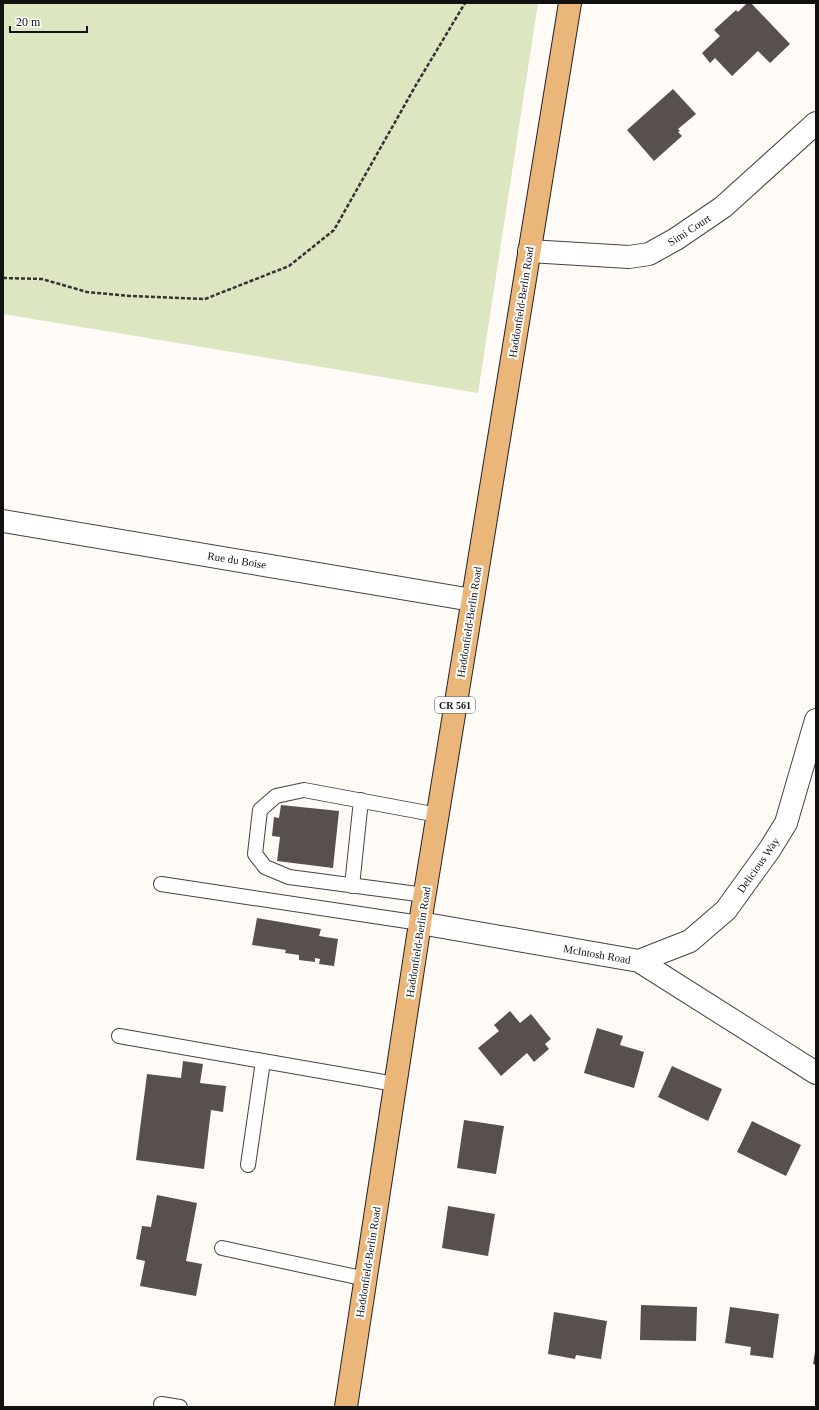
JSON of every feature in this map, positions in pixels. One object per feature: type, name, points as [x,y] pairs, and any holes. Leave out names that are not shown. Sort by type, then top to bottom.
[{"type":"main road","name":"Haddonfield-Berlin Road","points":[[346,1407],[420,923],[570,3]]},
{"type":"street","name":"Simi Court","points":[[529,251],[629,257],[649,254],[676,239],[723,207],[816,123]]},
{"type":"street","name":"Rue du Boise","points":[[3,521],[472,600]]},
{"type":"street","name":"Delicious Way","points":[[639,961],[690,941],[726,910],[770,849],[786,823],[810,761],[816,720]]},
{"type":"street","name":"McIntosh Road","points":[[420,923],[639,961],[816,1073]]},
{"type":"lane","points":[[425,895],[289,877],[265,867],[255,854],[260,810],[276,796],[304,790],[438,815]]},
{"type":"lane","points":[[352,886],[361,800]]},
{"type":"lane","points":[[161,884],[420,923]]},
{"type":"lane","points":[[120,1036],[395,1084]]},
{"type":"lane","points":[[248,1165],[263,1061]]},
{"type":"lane","points":[[222,1248],[366,1279]]},
{"type":"lane","points":[[161,1404],[180,1407]]},
{"type":"path","points":[[3,278],[42,279],[87,292],[130,296],[204,299],[289,266],[334,230],[416,85],[465,3]]},
{"type":"green space","points":[[3,3],[538,3],[478,393],[3,314]]},
{"type":"building","points":[[747,3],[751,3],[790,44],[770,63],[758,51],[732,76],[715,58],[710,63],[702,53],[720,36],[714,30],[736,10],[738,12]]},
{"type":"building","points":[[673,89],[696,114],[678,129],[680,131],[678,132],[682,136],[654,161],[627,130]]},
{"type":"building","points":[[281,805],[339,811],[333,868],[277,861],[280,837],[272,836],[274,817],[279,818]]},
{"type":"building","points":[[257,918],[321,929],[319,936],[338,939],[334,966],[319,964],[320,959],[315,958],[315,962],[299,960],[299,955],[285,953],[286,950],[252,945]]},
{"type":"building","points":[[510,1011],[520,1023],[531,1014],[551,1039],[545,1044],[549,1049],[534,1062],[527,1053],[501,1076],[478,1048],[499,1031],[494,1025]]},
{"type":"building","points":[[597,1028],[623,1036],[620,1045],[644,1052],[634,1088],[584,1073]]},
{"type":"building","points":[[183,1061],[203,1064],[200,1083],[226,1086],[223,1112],[211,1110],[204,1169],[136,1160],[147,1074],[181,1078]]},
{"type":"building","points":[[672,1066],[722,1089],[708,1121],[658,1097]]},
{"type":"building","points":[[464,1120],[504,1126],[496,1174],[457,1168]]},
{"type":"building","points":[[752,1121],[801,1145],[786,1176],[737,1152]]},
{"type":"building","points":[[157,1195],[197,1203],[186,1261],[202,1264],[196,1296],[140,1286],[145,1261],[136,1259],[142,1226],[151,1227]]},
{"type":"building","points":[[448,1206],[495,1214],[488,1256],[442,1248]]},
{"type":"building","points":[[641,1305],[697,1307],[696,1341],[640,1340]]},
{"type":"building","points":[[730,1307],[779,1314],[773,1358],[750,1355],[751,1347],[725,1343]]},
{"type":"building","points":[[554,1312],[607,1321],[601,1359],[576,1355],[575,1359],[548,1354]]},
{"type":"building","points":[[816,1352],[816,1365],[813,1364]]}]
